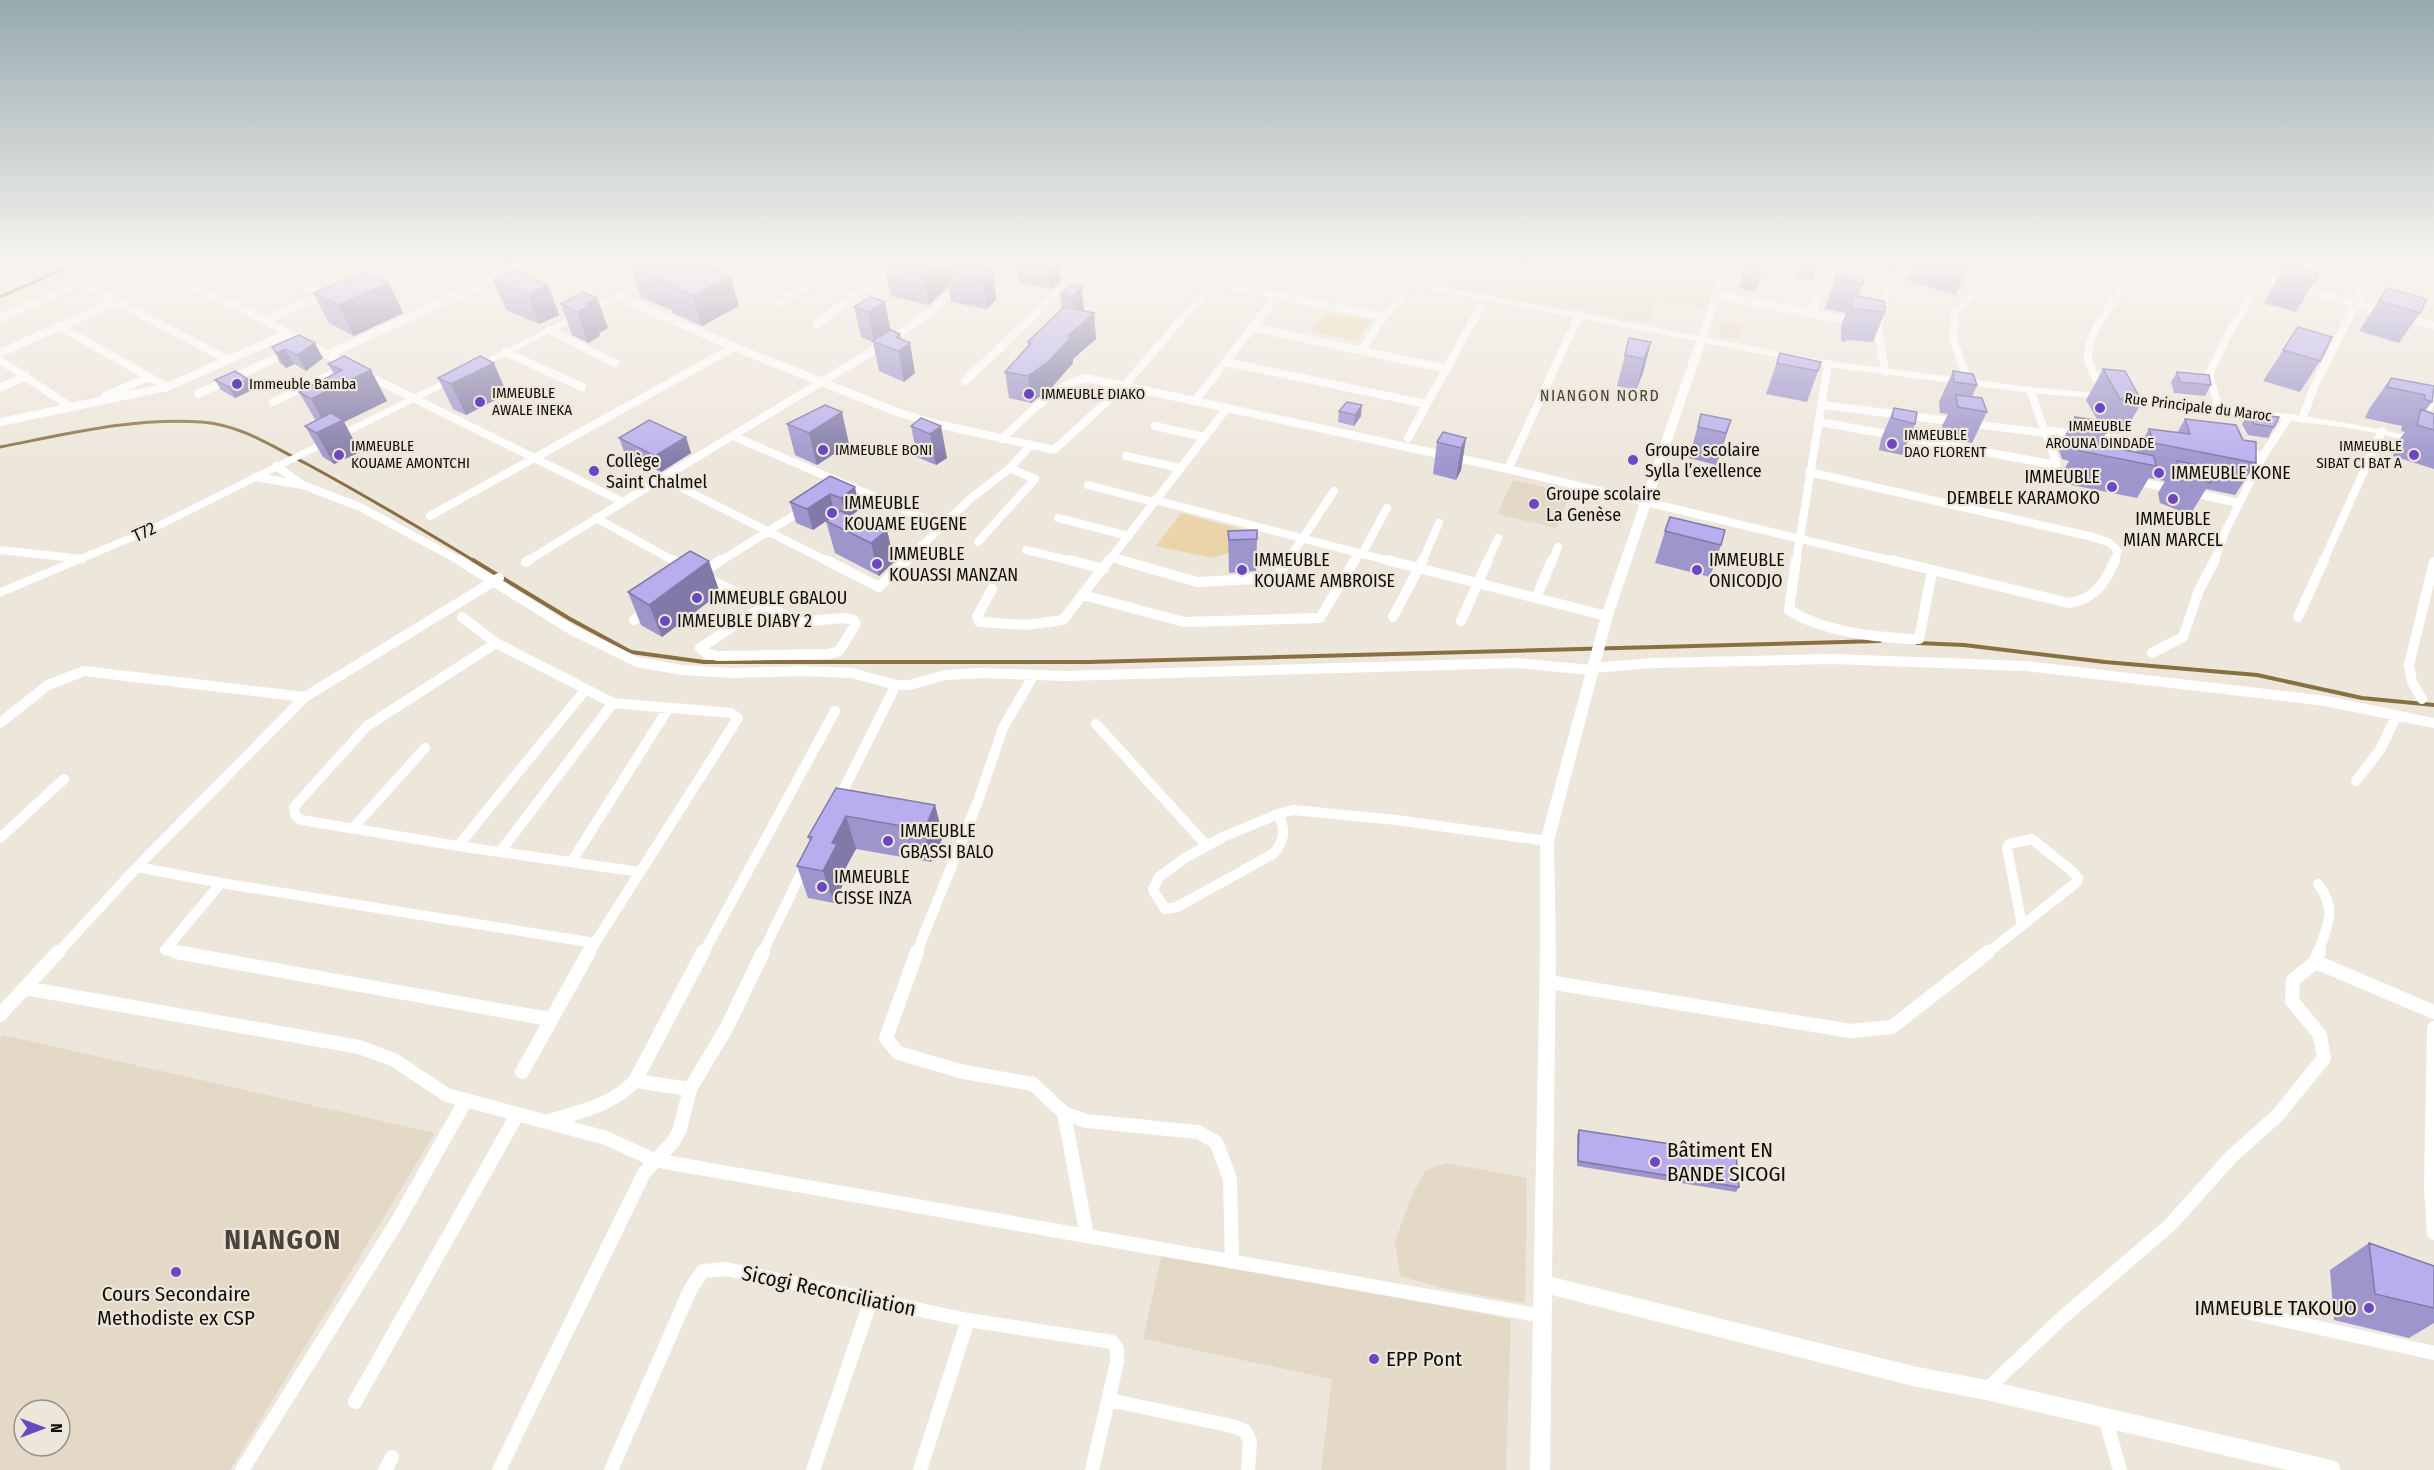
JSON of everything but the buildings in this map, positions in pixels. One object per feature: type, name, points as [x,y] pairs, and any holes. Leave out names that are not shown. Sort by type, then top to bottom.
[{"type":"street","points":[[0,353],[42,334]]},
{"type":"street","points":[[72,334],[167,387]]},
{"type":"street","points":[[177,334],[229,360]]},
{"type":"street","points":[[0,422],[167,387],[288,334]]},
{"type":"street","points":[[290,334],[413,399],[623,502]]},
{"type":"street","points":[[329,354],[374,334]]},
{"type":"street","name":"T72","points":[[0,593],[152,529],[542,334]]},
{"type":"street","points":[[556,334],[615,363]]},
{"type":"street","points":[[703,334],[915,417],[1050,450],[1057,448],[1124,386],[1169,334]]},
{"type":"street","points":[[526,562],[900,334]]},
{"type":"street","points":[[965,381],[1015,334]]},
{"type":"street","points":[[1195,401],[1246,334]]},
{"type":"street","points":[[1283,334],[1447,369]]},
{"type":"street","points":[[1362,350],[1373,334]]},
{"type":"street","points":[[1408,438],[1466,334]]},
{"type":"street","points":[[1508,469],[1570,334]]},
{"type":"street","name":"Rue Principale du Maroc","points":[[1674,334],[1828,364],[2030,390],[2108,396],[2288,418],[2382,431],[2434,445]]},
{"type":"street","points":[[1540,1470],[1548,841],[1561,782],[1601,634],[1704,334]]},
{"type":"street","points":[[1878,334],[1886,372]]},
{"type":"street","points":[[1953,334],[1968,382]]},
{"type":"street","points":[[2094,334],[2089,345],[2089,365],[2108,396]]},
{"type":"street","points":[[2219,409],[2209,374],[2228,334]]},
{"type":"street","points":[[2302,420],[2314,387],[2340,334]]},
{"type":"street","points":[[198,394],[308,344]]},
{"type":"street","points":[[430,516],[734,347]]},
{"type":"street","points":[[505,352],[582,387]]},
{"type":"street","points":[[0,360],[71,407]]},
{"type":"street","points":[[1226,362],[1426,404]]},
{"type":"street","points":[[1828,364],[1823,405],[1798,540],[1789,610],[1800,617],[1865,635],[1920,638],[1932,570]]},
{"type":"street","points":[[273,402],[349,366]]},
{"type":"street","points":[[0,388],[26,376]]},
{"type":"street","points":[[89,404],[149,377]]},
{"type":"street","points":[[1002,439],[1053,394],[1072,381],[1086,378],[1508,469],[2063,602],[2077,603],[2088,598],[2108,577],[2118,551],[2110,543],[2093,537],[1809,472]]},
{"type":"street","points":[[2030,390],[2057,465]]},
{"type":"street","points":[[2414,439],[2434,395]]},
{"type":"street","points":[[1823,405],[2160,444]]},
{"type":"street","points":[[992,589],[978,617],[979,622],[1026,625],[1064,621],[1227,408]]},
{"type":"street","points":[[2152,653],[2183,637],[2199,590],[2218,554],[2238,503],[2263,456],[2288,418]]},
{"type":"street","points":[[1820,422],[2068,467]]},
{"type":"street","points":[[1155,426],[1205,437]]},
{"type":"street","points":[[2298,617],[2382,431]]},
{"type":"street","points":[[733,436],[942,526]]},
{"type":"street","points":[[662,478],[879,587],[969,500],[1010,468],[1030,446]]},
{"type":"street","points":[[2229,452],[2263,456]]},
{"type":"street","points":[[1126,456],[1180,468]]},
{"type":"street","points":[[280,464],[303,485]]},
{"type":"street","points":[[978,542],[1035,479],[1010,468]]},
{"type":"street","points":[[256,477],[303,485],[360,507],[496,579],[572,630],[637,662],[682,670],[732,673],[802,671],[852,673],[896,684],[910,685],[945,675],[981,673],[1033,676],[1516,663],[1592,668],[1661,663],[1831,659],[2016,665],[2326,701],[2434,723]]},
{"type":"street","points":[[2125,479],[2238,503]]},
{"type":"street","points":[[835,490],[844,484]]},
{"type":"street","points":[[1088,485],[1607,616]]},
{"type":"street","points":[[1113,558],[1197,582],[1276,578],[1334,491]]},
{"type":"street","points":[[690,581],[816,502]]},
{"type":"street","points":[[1083,595],[1184,622],[1320,618],[1387,508]]},
{"type":"street","points":[[596,518],[699,575],[800,622],[843,618],[854,620],[856,624],[839,651],[828,654],[719,656],[707,654],[700,648],[764,606]]},
{"type":"street","points":[[1058,518],[1129,536]]},
{"type":"street","points":[[1393,617],[1419,569],[1439,523]]},
{"type":"street","points":[[1461,621],[1498,538]]},
{"type":"street","points":[[1536,598],[1558,547]]},
{"type":"street","points":[[0,550],[82,560]]},
{"type":"street","points":[[1026,550],[1104,569]]},
{"type":"street","points":[[2422,699],[2412,682],[2409,665],[2434,562]]},
{"type":"street","points":[[2,1011],[137,867],[305,697],[496,579]]},
{"type":"street","points":[[634,620],[662,600]]},
{"type":"street","points":[[462,618],[496,643],[613,703],[731,713],[738,718],[595,943],[549,1019],[522,1072]]},
{"type":"street","points":[[496,643],[367,726],[294,807],[295,815],[301,820],[352,829],[640,872]]},
{"type":"street","points":[[0,723],[34,692],[58,678],[84,671],[305,697]]},
{"type":"street","points":[[1033,676],[1002,728],[978,801],[923,934],[886,1038],[898,1053],[964,1072],[1033,1084],[1064,1113],[1086,1121],[1198,1132],[1216,1142],[1230,1179],[1232,1262]]},
{"type":"street","points":[[834,809],[896,684]]},
{"type":"street","points":[[458,846],[586,689]]},
{"type":"street","points":[[500,852],[613,703]]},
{"type":"street","points":[[572,861],[668,709]]},
{"type":"street","points":[[546,1122],[615,1099],[635,1082],[732,898],[835,711]]},
{"type":"street","points":[[2356,781],[2391,735],[2397,716]]},
{"type":"street","points":[[1096,724],[1207,846]]},
{"type":"street","points":[[352,829],[425,748]]},
{"type":"street","points":[[0,838],[64,779]]},
{"type":"street","points":[[1277,813],[1285,829],[1281,847],[1273,854],[1177,907],[1165,909],[1153,890],[1157,879],[1207,846],[1277,813],[1293,810],[1313,810],[1548,841]]},
{"type":"street","points":[[1548,982],[1851,1031],[1892,1027],[2077,882],[2078,878],[2032,839],[2009,844],[2007,848],[2022,925]]},
{"type":"street","points":[[499,1470],[644,1173],[673,1142],[680,1129],[690,1089],[732,1017],[813,851]]},
{"type":"street","points":[[137,867],[221,883],[595,943]]},
{"type":"street","points":[[221,883],[165,950],[549,1019]]},
{"type":"street","points":[[1986,1390],[2062,1318],[2171,1224],[2232,1156],[2278,1115],[2324,1058],[2320,1035],[2292,1001],[2294,980],[2316,962],[2331,911],[2328,897],[2318,885]]},
{"type":"street","points":[[2316,962],[2434,1012]]},
{"type":"street","points":[[25,988],[359,1047],[387,1056],[432,1088],[517,1115],[606,1138],[654,1160],[1543,1316]]},
{"type":"street","points":[[2434,1031],[2431,1188],[2434,1233]]},
{"type":"street","points":[[635,1082],[690,1089]]},
{"type":"street","points":[[242,1470],[397,1222],[466,1100]]},
{"type":"street","points":[[1064,1113],[1087,1236]]},
{"type":"street","points":[[355,1402],[517,1115]]},
{"type":"street","name":"Sicogi Reconciliation","points":[[611,1470],[691,1288],[703,1271],[726,1269],[968,1320],[1112,1342],[1117,1349],[1117,1362],[1092,1470]]},
{"type":"street","points":[[1544,1284],[1913,1376],[1986,1390],[2331,1470]]},
{"type":"street","points":[[813,1470],[872,1300]]},
{"type":"street","points":[[2224,1307],[2434,1353]]},
{"type":"street","points":[[920,1470],[968,1320]]},
{"type":"street","points":[[1108,1400],[1232,1426],[1245,1431],[1250,1441],[1251,1455],[1248,1470]]},
{"type":"street","points":[[2105,1418],[2120,1470]]},
{"type":"shaded area","points":[[1323,334],[1362,334],[1357,341]]},
{"type":"shaded area","points":[[1720,334],[1742,334],[1741,340],[1719,336]]},
{"type":"shaded area","name":"Groupe scolaire La Genèse","points":[[1513,480],[1571,493],[1556,528],[1497,514]]},
{"type":"shaded area","points":[[1181,513],[1244,530],[1228,553],[1212,558],[1156,546]]},
{"type":"shaded area","name":"Cours Secondaire Methodiste ex CSP","points":[[3,1035],[435,1133],[230,1470],[0,1470],[0,1038]]},
{"type":"shaded area","points":[[1446,1163],[1527,1178],[1525,1303],[1447,1289],[1400,1276],[1395,1242],[1411,1197],[1426,1170]]},
{"type":"shaded area","name":"EPP Pont","points":[[1162,1254],[1511,1319],[1506,1470],[1321,1470],[1332,1379],[1143,1339]]},
{"type":"waterway","points":[[0,447],[126,424],[177,421],[202,422],[230,427],[307,464],[476,562]]},
{"type":"waterway","points":[[473,560],[570,619],[631,652],[704,662],[1089,662],[1880,641]]},
{"type":"waterway","points":[[1917,643],[1964,645],[2105,662],[2257,675],[2362,698],[2434,705]]},
{"type":"place","name":"Immeuble Bamba","points":[[237,384]]},
{"type":"place","name":"IMMEUBLE DIAKO","points":[[1029,394]]},
{"type":"place","name":"IMMEUBLE AWALE INEKA","points":[[480,402]]},
{"type":"place","name":"IMMEUBLE AROUNA DINDADE","points":[[2100,408]]},
{"type":"place","name":"IMMEUBLE DAO FLORENT","points":[[1892,444]]},
{"type":"place","name":"IMMEUBLE BONI","points":[[823,450]]},
{"type":"place","name":"IMMEUBLE KOUAME AMONTCHI","points":[[339,455]]},
{"type":"place","name":"IMMEUBLE SIBAT CI BAT A","points":[[2414,455]]},
{"type":"place","name":"Groupe scolaire Sylla l’exellence","points":[[1633,460]]},
{"type":"place","name":"Collège Saint Chalmel","points":[[594,471]]},
{"type":"place","name":"IMMEUBLE KONE","points":[[2159,473]]},
{"type":"place","name":"IMMEUBLE DEMBELE KARAMOKO","points":[[2112,487]]},
{"type":"place","name":"IMMEUBLE MIAN MARCEL","points":[[2173,499]]},
{"type":"place","name":"Groupe scolaire La Genèse","points":[[1534,504]]},
{"type":"place","name":"IMMEUBLE KOUAME EUGENE","points":[[832,513]]},
{"type":"place","name":"IMMEUBLE KOUASSI MANZAN","points":[[877,564]]},
{"type":"place","name":"IMMEUBLE KOUAME AMBROISE","points":[[1242,570]]},
{"type":"place","name":"IMMEUBLE ONICODJO","points":[[1697,570]]},
{"type":"place","name":"IMMEUBLE GBALOU","points":[[697,598]]},
{"type":"place","name":"IMMEUBLE DIABY 2","points":[[665,621]]},
{"type":"place","name":"IMMEUBLE GBASSI BALO","points":[[888,841]]},
{"type":"place","name":"IMMEUBLE CISSE INZA","points":[[822,887]]},
{"type":"place","name":"Bâtiment EN BANDE SICOGI","points":[[1655,1162]]},
{"type":"place","name":"Cours Secondaire Methodiste ex CSP","points":[[176,1272]]},
{"type":"place","name":"IMMEUBLE TAKOUO","points":[[2369,1308]]},
{"type":"place","name":"EPP Pont","points":[[1374,1359]]},
{"type":"district","name":"NIANGON NORD","points":[[1600,395]]},
{"type":"district","name":"NIANGON","points":[[283,1239]]}]
